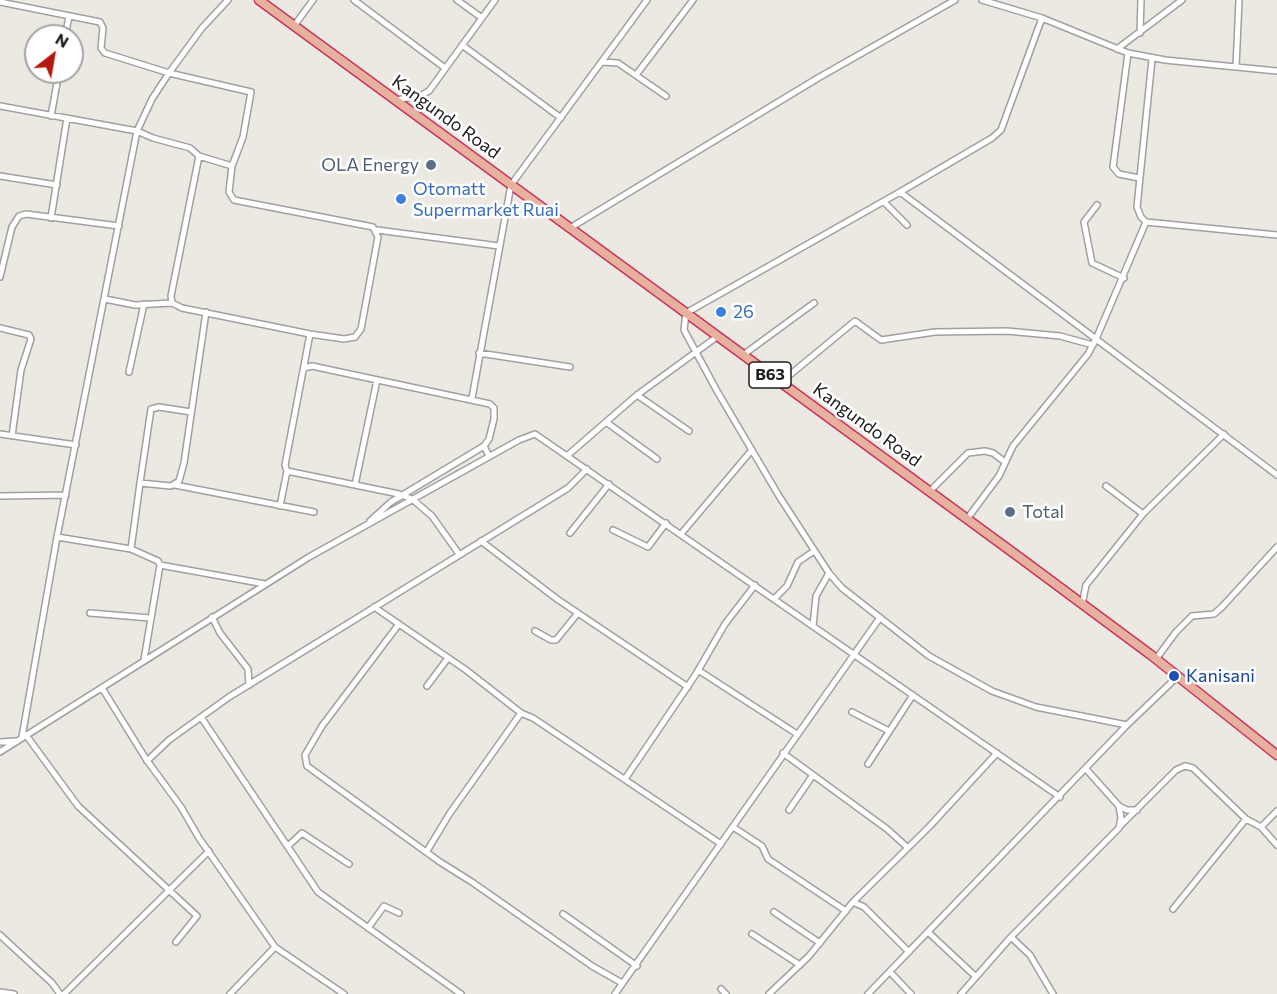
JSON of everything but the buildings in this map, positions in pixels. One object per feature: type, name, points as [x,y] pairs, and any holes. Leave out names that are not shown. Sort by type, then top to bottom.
[{"type":"highway","name":"Kangundo Road","points":[[259,0],[967,519],[1178,676],[1277,755]]},
{"type":"street","points":[[21,738],[57,537],[137,131],[152,99],[169,73],[202,28],[228,0]]},
{"type":"street","points":[[294,26],[313,0]]},
{"type":"street","points":[[354,0],[445,68]]},
{"type":"street","points":[[457,0],[482,18]]},
{"type":"street","points":[[395,100],[425,94],[495,0]]},
{"type":"street","points":[[472,398],[511,185],[647,0]]},
{"type":"street","points":[[636,75],[693,0]]},
{"type":"street","points":[[569,229],[808,83],[955,0]]},
{"type":"street","points":[[982,0],[1042,18],[1117,49],[1152,59],[1277,71]]},
{"type":"street","points":[[1140,33],[1141,0]]},
{"type":"street","points":[[1117,49],[1182,0]]},
{"type":"street","points":[[1236,67],[1239,0]]},
{"type":"street","points":[[0,2],[69,17],[95,20],[103,24],[101,48],[105,53],[169,73],[251,92],[243,137],[232,166],[229,192],[234,200],[366,225],[376,230],[499,246]]},
{"type":"street","points":[[68,24],[69,17]]},
{"type":"street","points":[[1042,18],[1001,130],[992,138],[884,202],[686,313],[684,330],[751,451],[814,551],[829,573],[857,602],[929,656],[992,691],[1036,707],[1127,725]]},
{"type":"street","points":[[462,45],[561,118]]},
{"type":"street","points":[[1128,53],[1113,167],[1119,174],[1140,177]]},
{"type":"street","points":[[1146,222],[1137,207],[1152,59]]},
{"type":"street","points":[[602,62],[618,63],[666,96]]},
{"type":"street","points":[[51,116],[57,84]]},
{"type":"street","points":[[0,106],[137,131],[190,148],[199,156],[232,166]]},
{"type":"street","points":[[51,218],[67,118]]},
{"type":"street","points":[[172,303],[171,296],[199,156]]},
{"type":"street","points":[[0,176],[57,185]]},
{"type":"street","points":[[900,192],[1095,342],[1224,434],[1277,475]]},
{"type":"street","points":[[884,202],[908,225]]},
{"type":"street","points":[[1097,205],[1084,222],[1092,263],[1124,278]]},
{"type":"street","points":[[0,277],[15,220],[26,214],[119,226]]},
{"type":"street","points":[[1146,222],[1277,235]]},
{"type":"street","points":[[967,519],[999,477],[1020,437],[1095,342],[1146,222]]},
{"type":"street","points":[[105,299],[144,304],[172,303],[310,334],[350,339],[358,333],[378,237],[376,230]]},
{"type":"street","points":[[743,355],[814,303]]},
{"type":"street","points":[[129,372],[144,304]]},
{"type":"street","points":[[175,485],[184,463],[206,312]]},
{"type":"street","points":[[780,383],[855,321],[881,340],[935,332],[1007,331],[1095,342]]},
{"type":"street","points":[[0,328],[28,335],[30,339],[21,370],[12,436]]},
{"type":"street","points":[[280,506],[287,471],[285,465],[310,334]]},
{"type":"street","points":[[568,455],[637,395],[718,336]]},
{"type":"street","points":[[479,353],[570,367]]},
{"type":"street","points":[[306,358],[312,366]]},
{"type":"street","points":[[304,368],[312,366],[472,398],[490,404],[494,408],[489,439],[484,446],[380,510],[367,525]]},
{"type":"street","points":[[355,485],[377,380]]},
{"type":"street","points":[[637,395],[689,431]]},
{"type":"street","points":[[131,549],[151,409],[159,407],[191,412]]},
{"type":"street","points":[[606,422],[657,459]]},
{"type":"street","points":[[0,434],[76,445]]},
{"type":"street","points":[[0,752],[265,584],[489,456],[528,435],[535,434],[1060,797]]},
{"type":"street","points":[[1082,605],[1086,585],[1143,514],[1224,434]]},
{"type":"street","points":[[484,446],[489,456]]},
{"type":"street","points":[[681,534],[751,451]]},
{"type":"street","points":[[929,492],[968,453],[986,451],[1005,462]]},
{"type":"street","points":[[147,761],[169,740],[249,685],[568,489],[588,469]]},
{"type":"street","points":[[287,471],[412,499],[432,516],[459,554]]},
{"type":"street","points":[[141,483],[175,485],[314,512]]},
{"type":"street","points":[[570,533],[609,484]]},
{"type":"street","points":[[1106,486],[1143,514]]},
{"type":"street","points":[[0,496],[66,495]]},
{"type":"street","points":[[613,530],[648,547],[666,524]]},
{"type":"street","points":[[57,537],[131,549],[154,557],[160,565],[265,584]]},
{"type":"street","points":[[481,541],[578,613],[687,687]]},
{"type":"street","points":[[1155,659],[1192,615],[1214,614],[1222,607],[1277,546]]},
{"type":"street","points":[[774,599],[787,586],[798,562],[814,551]]},
{"type":"street","points":[[144,660],[160,565]]},
{"type":"street","points":[[813,626],[816,596],[829,573]]},
{"type":"street","points":[[625,779],[699,670],[725,624],[755,585]]},
{"type":"street","points":[[374,607],[448,658],[520,713],[533,718],[721,844]]},
{"type":"street","points":[[90,613],[150,618]]},
{"type":"street","points":[[534,631],[551,640],[556,640],[578,613]]},
{"type":"street","points":[[212,617],[220,633],[248,669],[249,685]]},
{"type":"street","points":[[615,994],[637,966],[783,753],[879,619]]},
{"type":"street","points":[[399,624],[322,726],[305,755],[305,762],[309,769],[592,966],[622,983]]},
{"type":"street","points":[[428,686],[448,658]]},
{"type":"street","points":[[699,670],[797,734]]},
{"type":"street","points":[[868,994],[1127,725],[1178,676]]},
{"type":"street","points":[[102,688],[147,761],[182,807],[208,851],[275,947],[344,994]]},
{"type":"street","points":[[868,764],[913,695]]},
{"type":"street","points":[[852,712],[889,731]]},
{"type":"street","points":[[427,851],[450,813],[520,713]]},
{"type":"street","points":[[201,717],[318,892],[461,994]]},
{"type":"street","points":[[0,742],[21,738]]},
{"type":"street","points":[[21,738],[78,806],[197,916],[176,942]]},
{"type":"street","points":[[783,753],[907,847]]},
{"type":"street","points":[[773,992],[820,943],[853,902],[929,827],[996,753]]},
{"type":"street","points":[[961,994],[967,991],[975,976],[1011,937],[1176,770],[1185,766],[1193,768],[1246,819],[1261,827],[1277,845]]},
{"type":"street","points":[[1086,769],[1119,807],[1138,810]]},
{"type":"street","points":[[789,810],[813,775]]},
{"type":"street","points":[[1119,807],[1121,818],[1119,828]]},
{"type":"street","points":[[1261,827],[1277,811]]},
{"type":"street","points":[[1173,909],[1246,819]]},
{"type":"street","points":[[733,827],[762,846],[768,859],[846,911]]},
{"type":"street","points":[[288,846],[302,833],[349,864]]},
{"type":"street","points":[[0,935],[62,994],[208,851]]},
{"type":"street","points":[[853,902],[864,907],[909,952]]},
{"type":"street","points":[[368,928],[384,906],[399,913]]},
{"type":"street","points":[[774,912],[820,943]]},
{"type":"street","points":[[563,914],[637,966]]},
{"type":"street","points":[[928,932],[975,976]]},
{"type":"street","points":[[752,934],[800,965]]},
{"type":"street","points":[[1011,937],[1043,973],[1053,994]]},
{"type":"street","points":[[230,994],[275,947]]},
{"type":"street","points":[[890,972],[911,994]]},
{"type":"street","points":[[330,994],[335,989]]},
{"type":"street","points":[[721,989],[726,994]]},
{"type":"street","points":[[0,992],[14,994]]},
{"type":"place","name":"OLA Energy","points":[[431,165]]},
{"type":"place","name":"Otomatt Supermarket Ruai","points":[[401,199]]},
{"type":"place","name":"26","points":[[721,312]]},
{"type":"place","name":"Total","points":[[1010,512]]},
{"type":"place","name":"Kanisani","points":[[1174,676]]}]
